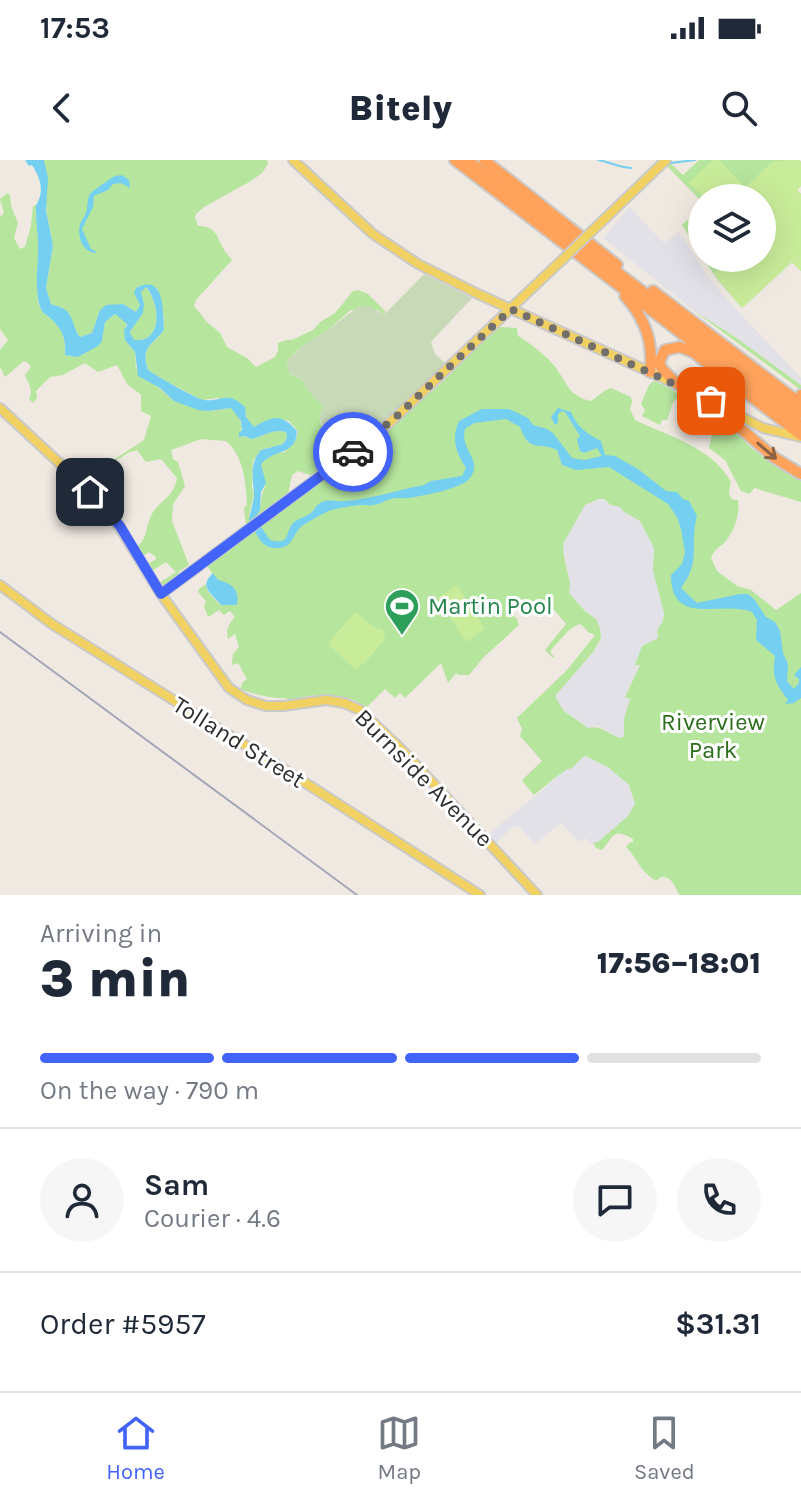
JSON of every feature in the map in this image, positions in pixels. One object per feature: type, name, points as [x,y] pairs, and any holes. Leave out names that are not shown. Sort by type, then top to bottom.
[{"type":"highway","points":[[455,160],[801,425]]},
{"type":"highway","points":[[470,160],[801,407]]},
{"type":"highway","points":[[470,160],[801,407]]},
{"type":"highway","points":[[484,160],[629,275],[686,310],[801,407]]},
{"type":"highway","points":[[602,260],[629,275]]},
{"type":"highway","points":[[611,280],[635,308],[646,328],[651,354],[650,372]]},
{"type":"highway","points":[[677,384],[659,362],[664,351],[681,347],[693,352],[797,436]]},
{"type":"highway","points":[[692,391],[777,460],[801,474]]},
{"type":"main road","points":[[293,160],[353,217],[395,251],[511,309],[692,391],[760,427],[797,436]]},
{"type":"main road","points":[[161,594],[397,416],[666,160]]},
{"type":"main road","name":"Burnside Avenue","points":[[0,408],[74,476],[120,526],[161,594],[221,679],[237,694],[256,703],[273,706],[333,700],[365,714],[537,895]]},
{"type":"main road","name":"Tolland Street","points":[[0,585],[52,624],[480,895]]},
{"type":"shaded area","points":[[629,207],[664,243],[679,232],[688,246],[688,272],[705,272],[801,378],[801,385],[693,310],[603,238]]},
{"type":"shaded area","points":[[599,499],[620,507],[640,521],[654,547],[653,570],[664,613],[657,630],[658,638],[625,696],[630,699],[624,719],[624,735],[619,738],[601,727],[588,728],[564,711],[555,697],[601,641],[596,619],[569,593],[563,547],[583,507]]},
{"type":"shaded area","points":[[585,756],[617,773],[629,785],[635,804],[628,816],[598,842],[592,845],[585,838],[579,842],[561,823],[535,844],[518,826],[496,843],[488,834],[564,770],[572,768]]},
{"type":"green space","points":[[37,160],[267,160],[262,173],[204,207],[195,217],[198,226],[215,232],[232,260],[194,306],[220,333],[227,347],[256,367],[275,357],[278,343],[313,330],[335,313],[353,291],[368,294],[386,312],[384,315],[378,310],[351,310],[287,361],[290,374],[303,380],[323,406],[320,422],[329,443],[322,468],[313,476],[298,471],[292,475],[288,494],[259,518],[255,516],[260,509],[265,487],[261,465],[265,459],[285,452],[296,439],[298,431],[289,421],[276,418],[254,427],[245,413],[218,398],[202,400],[148,370],[147,351],[164,330],[157,288],[139,286],[140,305],[136,312],[123,304],[100,310],[92,333],[80,337],[67,312],[51,304],[46,288],[53,245],[45,189]]},
{"type":"green space","points":[[699,160],[799,160],[801,186],[797,190],[801,194],[801,271],[792,262],[742,308],[713,272],[776,272],[776,184],[688,184],[688,188],[666,165],[669,162],[683,175]]},
{"type":"green space","points":[[713,160],[719,160],[742,184],[690,184]]},
{"type":"green space","points":[[773,161],[801,162],[801,186],[797,190],[801,194],[801,271],[792,262],[742,308],[714,274],[776,272],[776,184],[749,184]]},
{"type":"green space","points":[[7,193],[18,223],[14,238],[20,249],[25,247],[33,206],[36,205],[38,301],[42,310],[61,330],[65,355],[80,356],[102,341],[105,322],[115,314],[126,322],[125,340],[135,352],[136,368],[174,401],[208,411],[231,408],[241,422],[239,437],[252,439],[273,432],[286,432],[287,438],[283,444],[261,450],[253,461],[251,522],[246,526],[244,508],[247,497],[243,471],[232,447],[226,441],[201,439],[171,450],[185,486],[173,504],[172,521],[189,565],[178,572],[180,576],[162,587],[159,583],[176,572],[166,562],[152,571],[148,564],[156,557],[149,552],[143,556],[138,546],[154,511],[172,491],[177,478],[161,459],[146,462],[137,450],[101,468],[144,440],[151,416],[141,411],[141,395],[127,384],[117,365],[98,372],[85,363],[63,375],[50,377],[36,391],[37,398],[33,403],[29,399],[31,389],[25,375],[31,367],[28,363],[24,361],[5,377],[0,367],[0,350],[8,340],[0,329],[0,217],[4,213],[0,199]]},
{"type":"green space","points":[[688,220],[688,234],[682,225]]},
{"type":"green space","points":[[424,274],[472,298],[431,342],[435,354],[446,364],[381,425],[323,470],[329,442],[320,420],[323,406],[303,380],[289,373],[287,359],[359,306],[371,307],[384,315]]},
{"type":"green space","points":[[145,287],[155,304],[155,327],[147,338],[133,340],[130,333],[141,314],[141,292]]},
{"type":"green space","points":[[693,310],[801,385],[801,390]]},
{"type":"green space","name":"Riverview Park","points":[[497,328],[517,328],[518,336],[551,362],[577,396],[590,401],[611,388],[631,397],[630,409],[635,420],[688,444],[713,460],[731,482],[729,491],[733,500],[738,500],[736,522],[731,533],[711,558],[717,571],[737,586],[751,590],[776,610],[801,593],[801,895],[679,895],[670,880],[661,877],[656,881],[642,868],[626,847],[633,839],[618,833],[602,850],[596,848],[593,843],[628,816],[635,804],[629,785],[609,768],[586,756],[534,795],[523,779],[542,761],[520,736],[522,729],[517,718],[567,670],[595,635],[579,624],[569,630],[551,650],[553,658],[545,650],[566,624],[544,603],[531,606],[518,598],[513,599],[506,607],[519,625],[469,675],[456,673],[448,683],[441,663],[405,698],[400,693],[395,698],[385,689],[367,707],[337,696],[319,695],[287,700],[240,689],[247,679],[238,663],[232,665],[233,654],[239,647],[235,634],[228,639],[227,636],[228,627],[235,617],[230,611],[224,615],[219,610],[208,616],[204,607],[206,601],[198,592],[206,584],[209,593],[220,605],[224,589],[207,566],[380,438]],"holes":[[[604,499],[640,521],[654,548],[653,571],[664,613],[657,630],[658,638],[642,646],[635,665],[640,665],[625,697],[630,699],[624,719],[624,736],[621,738],[601,729],[588,728],[564,711],[556,698],[601,638],[596,619],[569,593],[563,544],[585,505]]]},
{"type":"green space","points":[[654,381],[681,397],[675,400],[667,420],[662,420],[660,425],[642,416],[645,410],[641,404]]},
{"type":"green space","points":[[688,402],[718,417],[776,467],[801,480],[801,502],[754,488],[750,494],[741,491],[725,460],[709,448],[714,425],[710,418]]},
{"type":"green space","points":[[457,585],[485,629],[466,642],[438,598]]},
{"type":"green space","points":[[355,612],[384,631],[385,639],[356,670],[329,642]]},
{"type":"water","points":[[25,160],[44,160],[48,178],[46,211],[53,245],[46,288],[51,304],[67,312],[80,337],[92,333],[100,310],[106,305],[123,304],[136,312],[140,305],[134,293],[136,288],[152,286],[160,296],[164,330],[147,351],[148,370],[204,400],[234,399],[245,407],[246,417],[254,427],[277,418],[297,431],[296,439],[288,449],[271,456],[261,465],[266,483],[255,518],[270,540],[285,539],[293,523],[329,500],[365,498],[462,476],[466,468],[456,445],[455,434],[459,421],[482,409],[509,409],[528,418],[533,425],[553,433],[572,458],[584,460],[602,456],[597,448],[584,453],[580,451],[577,439],[580,436],[565,412],[558,414],[555,425],[551,417],[558,408],[571,412],[583,430],[601,441],[605,455],[615,456],[666,491],[677,492],[689,501],[697,516],[693,561],[681,588],[697,603],[740,594],[748,594],[754,599],[780,631],[788,664],[787,681],[794,689],[799,679],[794,675],[801,667],[801,698],[785,704],[788,700],[774,675],[775,656],[756,640],[757,620],[752,612],[700,609],[679,601],[673,591],[671,575],[682,564],[685,552],[677,517],[668,504],[609,467],[576,470],[562,465],[557,450],[531,444],[520,427],[506,419],[474,423],[465,429],[465,444],[474,467],[473,473],[463,483],[422,496],[393,498],[375,505],[331,510],[301,527],[285,546],[266,546],[249,520],[254,497],[253,466],[261,450],[283,444],[287,438],[286,432],[273,432],[252,439],[239,437],[241,421],[231,408],[198,410],[174,401],[160,388],[138,376],[135,352],[125,340],[126,323],[115,314],[105,322],[102,341],[98,346],[78,357],[65,355],[60,329],[43,312],[38,301],[36,207],[41,185],[32,165],[29,166]],"holes":[[[146,287],[155,305],[155,327],[147,338],[134,340],[130,333],[143,313],[141,292]]]},
{"type":"water","points":[[122,175],[129,180],[130,188],[121,183],[113,184],[108,190],[94,196],[93,207],[82,229],[91,249],[97,252],[91,252],[84,247],[79,233],[89,196],[114,177]]},
{"type":"water","points":[[213,573],[218,580],[235,589],[237,605],[221,605],[211,594],[207,582]]},
{"type":"waterway","points":[[598,160],[631,168]]},
{"type":"waterway","points":[[671,163],[695,160]]},
{"type":"railway","points":[[0,632],[357,895]]},
{"type":"way so far","points":[[353,452],[397,416],[511,309],[711,401]]},
{"type":"place","name":"Martin Pool","points":[[402,637]]},
{"type":"route","points":[[90,492],[120,526],[161,594],[353,452]]}]
